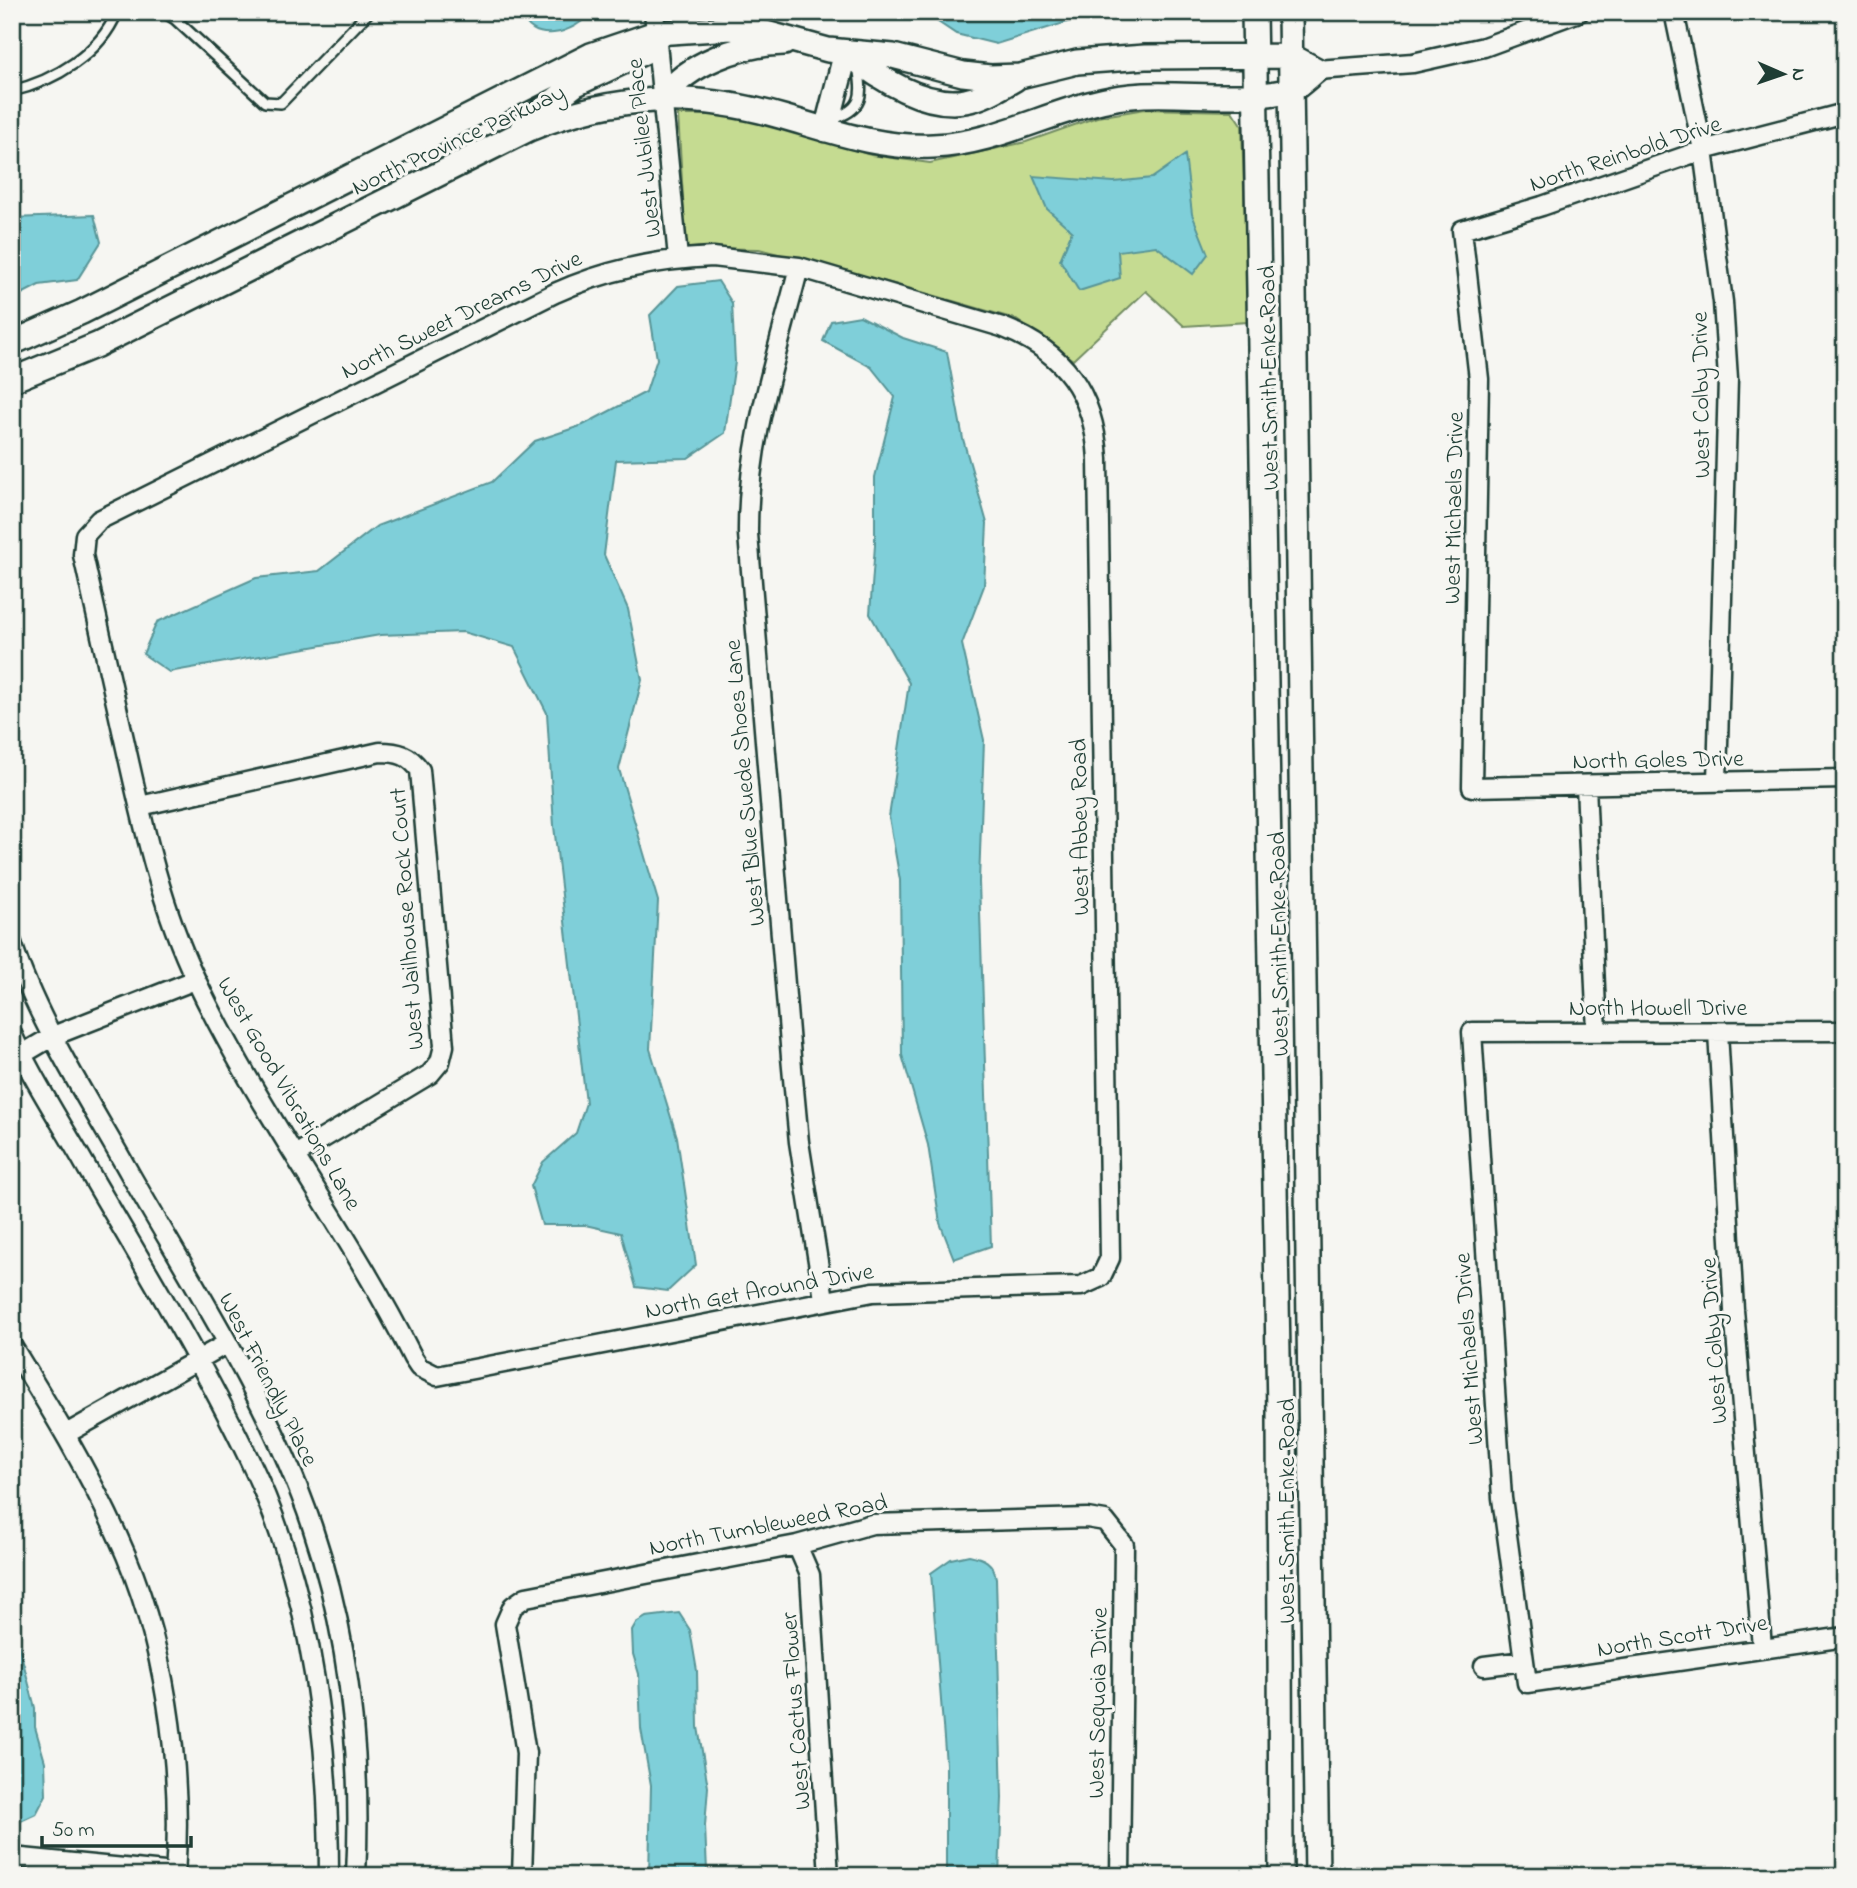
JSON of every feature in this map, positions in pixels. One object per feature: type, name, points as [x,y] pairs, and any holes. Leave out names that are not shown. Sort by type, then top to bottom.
[{"type":"street","name":"West Smith Enke Road","points":[[1254,12],[1279,1411],[1281,1876]]},
{"type":"street","name":"West Smith Enke Road","points":[[1290,12],[1317,1876]]},
{"type":"street","points":[[1290,91],[1317,70],[1425,60],[1484,47],[1579,12]]},
{"type":"street","name":"West Colby Drive","points":[[1674,12],[1703,150],[1723,302],[1728,379],[1717,781]]},
{"type":"street","name":"North Province Parkway","points":[[12,343],[82,312],[655,22],[691,28],[730,29],[804,42],[852,57],[893,56],[990,78],[1020,76],[1111,58],[1291,55],[1317,70]]},
{"type":"street","points":[[502,143],[576,84],[644,52],[655,22]]},
{"type":"street","name":"West Jubilee Place","points":[[655,22],[678,258]]},
{"type":"street","points":[[663,99],[683,76],[726,55],[775,43],[804,42]]},
{"type":"street","points":[[827,125],[852,57],[900,87],[938,100],[964,101],[988,94],[1020,76]]},
{"type":"street","name":"North Province Parkway","points":[[12,380],[97,345],[502,143],[561,116],[593,107],[663,99],[752,108],[827,125],[874,142],[933,146],[996,136],[1059,111],[1113,97],[1290,91]]},
{"type":"street","name":"North Reinbold Drive","points":[[1462,230],[1542,206],[1703,150],[1845,113]]},
{"type":"street","name":"West Michaels Drive","points":[[1462,230],[1479,379],[1472,787]]},
{"type":"street","name":"North Sweet Dreams Drive","points":[[85,535],[99,520],[555,293],[591,277],[678,258],[713,257],[799,267],[1029,338],[1052,355],[1073,379]]},
{"type":"street","name":"West Blue Suede Shoes Lane","points":[[799,267],[753,449],[748,491],[748,534],[791,1057],[801,1155],[824,1299]]},
{"type":"street","name":"West Abbey Road","points":[[1073,379],[1087,403],[1096,430],[1098,459],[1110,1258],[1101,1277]]},
{"type":"street","name":"West Good Vibrations Lane","points":[[85,535],[83,555],[139,806],[167,910],[195,980],[228,1043],[297,1154],[390,1312],[413,1357],[428,1374]]},
{"type":"street","name":"West Jailhouse Rock Court","points":[[139,806],[380,752],[396,752],[411,757],[420,770],[444,1046],[440,1062],[429,1074],[297,1154]]},
{"type":"street","name":"North Goles Drive","points":[[1472,787],[1845,779]]},
{"type":"street","points":[[1586,785],[1597,1032]]},
{"type":"street","name":"West Friendly Place","points":[[12,943],[53,1036],[226,1343],[283,1454],[312,1525],[336,1609],[351,1701],[360,1799],[356,1876]]},
{"type":"street","points":[[22,1055],[53,1036],[195,980]]},
{"type":"street","name":"North Howell Drive","points":[[1472,1032],[1845,1031]]},
{"type":"street","name":"West Michaels Drive","points":[[1472,1032],[1502,1499],[1527,1684]]},
{"type":"street","name":"West Colby Drive","points":[[1718,1032],[1734,1310],[1762,1647]]},
{"type":"street","points":[[12,1034],[197,1358],[251,1461],[290,1562],[317,1696],[326,1767],[328,1876]]},
{"type":"street","name":"North Get Around Drive","points":[[428,1374],[445,1376],[824,1299],[919,1289],[1081,1286],[1101,1277]]},
{"type":"street","points":[[66,1434],[226,1343]]},
{"type":"street","points":[[12,1346],[66,1434],[119,1539],[156,1646],[177,1767],[175,1874],[12,1857]]},
{"type":"street","name":"North Tumbleweed Road","points":[[522,1876],[526,1753],[505,1624],[513,1606],[526,1597],[797,1545],[872,1524],[1087,1518],[1105,1521],[1114,1534]]},
{"type":"street","name":"West Sequoia Drive","points":[[1114,1534],[1124,1545],[1120,1876]]},
{"type":"street","name":"West Cactus Flower","points":[[797,1545],[810,1575],[829,1876]]},
{"type":"street","name":"North Scott Drive","points":[[1527,1684],[1762,1647],[1845,1637]]},
{"type":"street","points":[[1483,1666],[1524,1661]]},
{"type":"lane","points":[[12,91],[29,87],[66,69],[95,46],[117,12]]},
{"type":"lane","points":[[164,12],[265,102],[281,103],[369,12]]},
{"type":"green space","points":[[1145,109],[1232,111],[1242,126],[1248,322],[1184,326],[1146,291],[1073,360],[1015,319],[759,249],[686,248],[678,115],[733,115],[871,155],[930,163],[1026,142],[1097,117]]},
{"type":"water","points":[[522,12],[591,12],[575,26],[554,33],[543,33],[526,23]]},
{"type":"water","points":[[923,12],[1127,12],[1090,15],[996,44],[956,34]]},
{"type":"water","points":[[1185,155],[1192,214],[1208,254],[1193,274],[1156,246],[1118,251],[1120,278],[1079,291],[1060,260],[1072,231],[1047,209],[1033,176],[1114,182],[1152,178]]},
{"type":"water","points":[[94,215],[101,242],[77,280],[39,285],[12,299],[12,218]]},
{"type":"water","points":[[718,281],[732,303],[735,362],[725,433],[688,458],[616,460],[604,555],[628,609],[642,680],[619,769],[658,901],[650,1049],[677,1137],[696,1265],[668,1291],[636,1287],[621,1233],[585,1225],[542,1225],[531,1186],[543,1162],[576,1133],[586,1103],[554,826],[547,713],[514,647],[463,632],[380,635],[169,672],[143,654],[157,622],[256,578],[319,571],[377,526],[492,482],[535,441],[583,425],[646,392],[657,359],[650,315],[678,286]]},
{"type":"water","points":[[860,316],[903,338],[947,352],[963,439],[987,523],[984,586],[962,644],[984,740],[979,882],[991,1246],[954,1259],[940,1223],[928,1145],[902,1055],[900,880],[889,817],[909,683],[870,614],[875,545],[875,477],[895,397],[871,367],[823,341],[831,321]]},
{"type":"water","points":[[969,1555],[987,1562],[993,1568],[996,1578],[1002,1798],[999,1876],[946,1876],[946,1764],[931,1573],[951,1559]]},
{"type":"water","points":[[679,1613],[690,1630],[697,1671],[698,1727],[708,1787],[705,1826],[707,1871],[706,1876],[649,1876],[651,1785],[641,1729],[639,1674],[633,1654],[632,1630],[636,1623],[646,1617]]},
{"type":"water","points":[[12,1619],[35,1708],[35,1727],[45,1762],[46,1795],[36,1814],[21,1821],[12,1819]]}]
